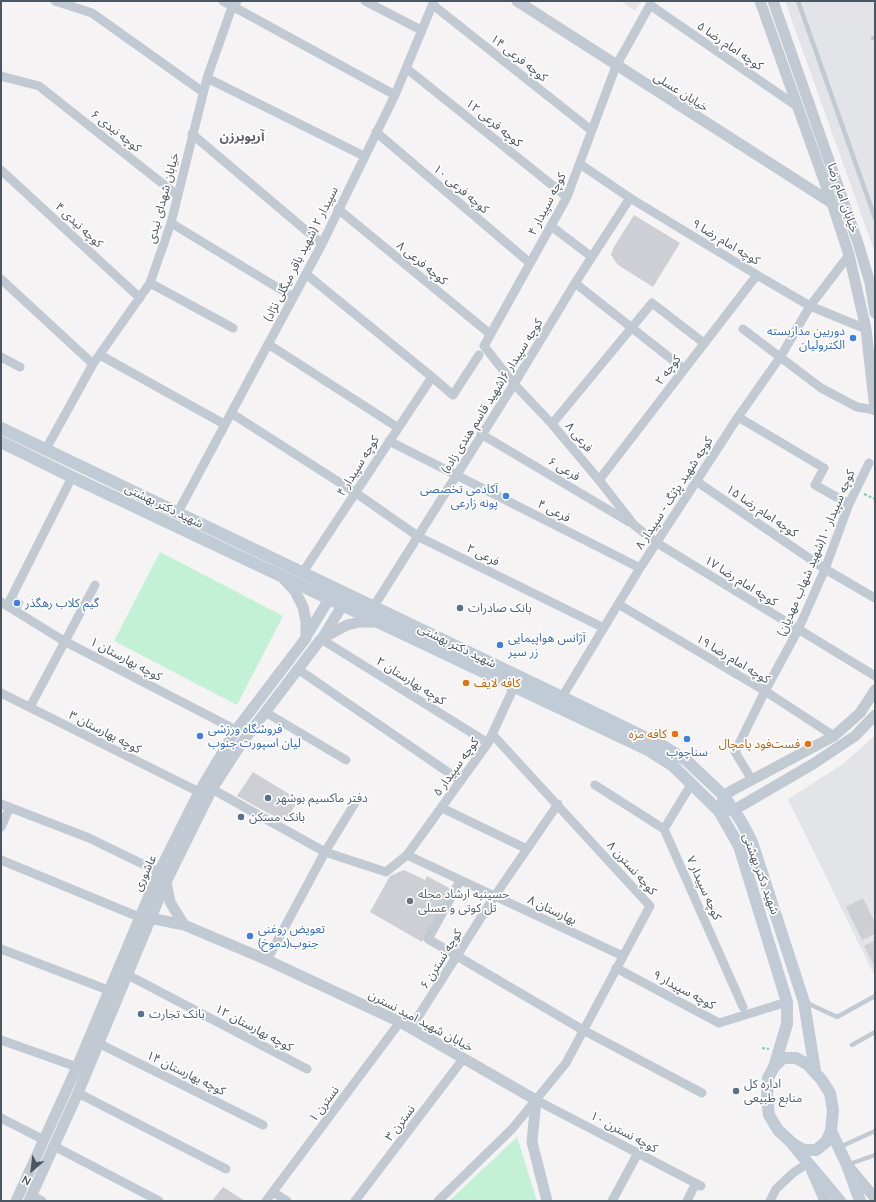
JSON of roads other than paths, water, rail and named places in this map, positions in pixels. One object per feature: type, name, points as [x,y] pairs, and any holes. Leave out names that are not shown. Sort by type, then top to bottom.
[{"type":"main road","name":"شهید دکتر بهشتی","points":[[1,428],[562,697],[664,747],[687,761],[724,796],[734,810],[752,842],[804,1002],[815,1072]]},
{"type":"main road","name":"شهید دکتر بهشتی","points":[[1,442],[72,478],[648,750],[673,766],[719,811],[739,846],[787,1002],[786,1024],[774,1066]]},
{"type":"main road","points":[[793,1144],[804,1150],[816,1150],[826,1142],[831,1131],[833,1110],[830,1093],[815,1072],[807,1064],[796,1058],[783,1058],[774,1066],[768,1078],[767,1089],[769,1115],[778,1130],[793,1144],[840,1201]]},
{"type":"main road","points":[[831,1131],[847,1164],[860,1201]]},
{"type":"street","points":[[55,1],[92,13],[203,92]]},
{"type":"street","points":[[223,1],[235,4],[316,53],[394,95]]},
{"type":"street","points":[[365,1],[422,30]]},
{"type":"street","name":"خیابان عسلی","points":[[517,1],[616,66],[832,203]]},
{"type":"street","name":"خیابان امام رضا","points":[[760,1],[832,203],[848,256],[866,329],[875,410]]},
{"type":"street","name":"خیابان امام رضا","points":[[773,1],[858,242],[870,283],[875,313]]},
{"type":"street","name":"سپیدار ۲ (شهید باقر میگلی نژاد)","points":[[178,512],[322,244],[394,95],[434,3]]},
{"type":"street","name":"کوچه فرعی ۱۴","points":[[434,3],[591,130]]},
{"type":"street","name":"خیابان شهدای نیدی","points":[[46,449],[93,364],[150,283],[171,222],[207,78],[235,4]]},
{"type":"street","name":"کوچه سپیدار ۴","points":[[484,346],[567,197],[616,66],[650,5]]},
{"type":"street","name":"کوچه امام رضا ۵","points":[[650,5],[798,107]]},
{"type":"street","name":"کوچه فرعی ۱۲","points":[[406,68],[567,197]]},
{"type":"street","name":"کوچه نیدی ۶","points":[[1,76],[39,86],[177,196]]},
{"type":"street","points":[[207,78],[364,156]]},
{"type":"street","name":"کوچه فرعی ۱۰","points":[[376,132],[530,263]]},
{"type":"street","points":[[192,134],[322,244]]},
{"type":"street","name":"کوچه امام رضا ۹","points":[[580,164],[630,198],[810,306],[866,329]]},
{"type":"street","name":"کوچه نیدی ۴","points":[[1,170],[140,298]]},
{"type":"street","name":"کوچه سپیدار ۶(شهید قاسم هندی زاده)","points":[[374,606],[419,537],[575,283],[630,198]]},
{"type":"street","name":"کوچه فرعی ۸","points":[[338,209],[490,334]]},
{"type":"street","points":[[171,222],[293,297]]},
{"type":"street","points":[[551,226],[592,256]]},
{"type":"street","name":"کوچه شهید پژنگ - سپیدار ۸","points":[[562,697],[640,568],[738,416],[781,356],[810,306],[848,256]]},
{"type":"street","points":[[306,274],[453,395],[479,355]]},
{"type":"street","name":"کوچه ۲","points":[[599,480],[757,275]]},
{"type":"street","points":[[1,279],[93,364]]},
{"type":"street","points":[[150,283],[233,328]]},
{"type":"street","points":[[575,283],[684,369]]},
{"type":"street","points":[[552,424],[652,303],[704,343]]},
{"type":"street","points":[[742,329],[781,356],[822,388],[857,406],[875,410]]},
{"type":"street","points":[[268,344],[397,427]]},
{"type":"street","name":"فرعی ۸","points":[[484,346],[514,384],[552,424],[599,480],[634,525],[657,543]]},
{"type":"street","points":[[100,355],[224,424]]},
{"type":"street","points":[[1,358],[20,367]]},
{"type":"street","name":"کوچه سپیدار ۴","points":[[303,572],[356,493],[397,427],[432,377]]},
{"type":"street","name":"فرعی ۲","points":[[231,413],[356,493],[419,537],[604,628]]},
{"type":"street","points":[[738,416],[824,468],[815,485],[849,504]]},
{"type":"street","name":"فرعی ۶","points":[[482,434],[634,525]]},
{"type":"street","name":"فرعی ۴","points":[[389,441],[640,568]]},
{"type":"street","name":"کوچه سپیدار ۱۰(شهید شهاب مهدیان)","points":[[752,780],[735,752],[765,691],[798,630],[825,569],[849,504],[869,463]]},
{"type":"street","points":[[4,604],[72,478]]},
{"type":"street","name":"کوچه امام رضا ۱۵","points":[[696,481],[825,569],[875,598]]},
{"type":"street","name":"کوچه امام رضا ۱۷","points":[[657,543],[875,676]]},
{"type":"street","points":[[281,577],[295,591],[303,607],[306,621],[303,642],[311,654]]},
{"type":"street","points":[[30,707],[95,585]]},
{"type":"street","points":[[329,599],[342,591]]},
{"type":"street","points":[[322,639],[342,606],[342,591]]},
{"type":"street","name":"عاشوری","points":[[16,1201],[78,1093],[126,974],[159,872],[199,792],[236,730],[303,642],[329,599]]},
{"type":"street","name":"کوچه بهارستان ۱","points":[[4,604],[64,641],[236,730]]},
{"type":"street","name":"کوچه امام رضا ۱۹","points":[[618,604],[765,691],[834,736]]},
{"type":"street","name":"عاشوری","points":[[30,1198],[77,1067],[108,990],[145,917],[166,882],[212,789],[241,744],[322,639],[347,625],[360,622],[376,622]]},
{"type":"street","name":"کوچه بهارستان ۲","points":[[322,639],[488,743]]},
{"type":"street","points":[[299,670],[461,781]]},
{"type":"street","name":"کوچه سپیدار ۵","points":[[325,852],[386,872],[407,855],[488,743],[514,687]]},
{"type":"street","points":[[875,690],[860,713],[834,736],[724,796],[719,811],[734,810],[814,764],[855,736],[875,715]]},
{"type":"street","name":"کوچه بهارستان ۳","points":[[1,693],[199,792]]},
{"type":"street","points":[[265,712],[346,760]]},
{"type":"street","name":"کوچه نسترن ۸","points":[[438,1201],[512,1129],[566,1063],[650,906],[558,804],[492,734]]},
{"type":"street","points":[[805,751],[814,764]]},
{"type":"street","points":[[595,785],[664,828],[692,783]]},
{"type":"street","points":[[212,789],[325,852]]},
{"type":"street","points":[[267,960],[325,852],[355,803]]},
{"type":"street","points":[[1,804],[89,838],[159,872]]},
{"type":"street","name":"کوچه نسترن ۶","points":[[411,1028],[494,897],[558,804]]},
{"type":"street","points":[[1,827],[10,807]]},
{"type":"street","points":[[442,808],[527,849]]},
{"type":"street","name":"کوچه سپیدار ۷","points":[[664,828],[743,1007]]},
{"type":"street","name":"بهارستان ۸","points":[[407,855],[623,956]]},
{"type":"street","points":[[1,860],[145,917]]},
{"type":"street","points":[[460,881],[428,939],[583,1030],[702,1093]]},
{"type":"street","points":[[166,882],[170,902],[184,925]]},
{"type":"street","name":"خیابان شهید امید نسترن","points":[[145,917],[184,925],[267,960],[400,1022],[536,1100]]},
{"type":"street","points":[[1,949],[108,990]]},
{"type":"street","name":"کوچه سپیدار ۹","points":[[616,968],[719,1023],[787,1002]]},
{"type":"street","name":"کوچه بهارستان ۱۲","points":[[126,974],[307,1069]]},
{"type":"street","name":"نسترن ۱","points":[[266,1201],[400,1022]]},
{"type":"street","points":[[1,1040],[77,1067]]},
{"type":"street","name":"کوچه بهارستان ۱۴","points":[[98,1043],[264,1125]]},
{"type":"street","name":"نسترن ۳","points":[[356,1201],[463,1058]]},
{"type":"street","points":[[78,1093],[226,1169]]},
{"type":"street","points":[[536,1100],[532,1142],[547,1201]]},
{"type":"street","name":"کوچه نسترن ۱۰","points":[[536,1100],[698,1185],[687,1201]]},
{"type":"street","points":[[1,1118],[159,1201]]},
{"type":"street","points":[[612,1201],[638,1153]]},
{"type":"street","points":[[770,1201],[776,1189],[793,1173],[808,1163],[824,1201]]},
{"type":"street","points":[[847,1164],[875,1198]]},
{"type":"street","points":[[273,1192],[287,1201]]},
{"type":"street","points":[[30,1198],[42,1201]]},
{"type":"lane","points":[[798,1],[875,218]]},
{"type":"lane","points":[[804,1002],[837,1017],[875,996]]},
{"type":"lane","points":[[852,1045],[875,1032]]},
{"type":"lane","points":[[838,1148],[875,1131]]},
{"type":"lane","points":[[847,1164],[875,1154]]},
{"type":"place","name":"دوربین مداربسته الکترولیان","points":[[853,338]]},
{"type":"place","name":"آکادمی تخصصی پونه زارعی","points":[[506,496]]},
{"type":"place","name":"گیم کلاب رهگذر","points":[[17,603]]},
{"type":"place","name":"بانک صادرات","points":[[460,608]]},
{"type":"place","name":"آژانس هواپیمایی زر سیر","points":[[500,645]]},
{"type":"place","name":"کافه لایف","points":[[466,683]]},
{"type":"place","name":"کافه مزه","points":[[675,734]]},
{"type":"place","name":"فروشگاه ورزشی لیان اسپورت جنوب","points":[[200,736]]},
{"type":"place","name":"سناچوب","points":[[687,739]]},
{"type":"place","name":"فست‌فود پامچال","points":[[808,744]]},
{"type":"place","name":"دفتر ماکسیم بوشهر","points":[[268,798]]},
{"type":"place","name":"بانک مسکن","points":[[241,817]]},
{"type":"place","name":"حسینیه ارشاد محله تل کوتی و عسلی","points":[[410,901]]},
{"type":"place","name":"تعويض روغنی جنوب(دموخ)","points":[[250,936]]},
{"type":"place","name":"بانک تجارت","points":[[141,1014]]},
{"type":"place","name":"اداره کل منابع طبیعی","points":[[736,1091]]},
{"type":"district","name":"آریو‌برزن","points":[[242,137]]}]
